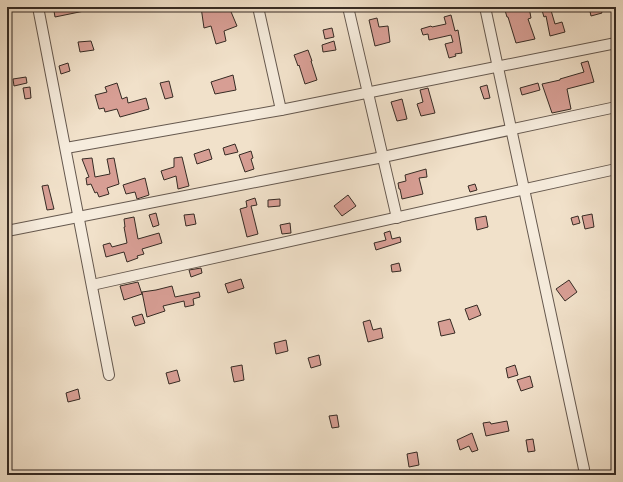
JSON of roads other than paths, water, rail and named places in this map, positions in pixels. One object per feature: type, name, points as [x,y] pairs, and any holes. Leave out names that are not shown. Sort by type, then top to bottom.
[{"type":"street","points":[[38,7],[109,375]]},
{"type":"street","points":[[258,7],[281,110]]},
{"type":"street","points":[[348,7],[397,218]]},
{"type":"street","points":[[485,7],[584,469]]},
{"type":"street","points":[[66,148],[281,110],[616,43]]},
{"type":"street","points":[[7,232],[383,157],[616,107]]},
{"type":"street","points":[[92,285],[616,169]]}]
